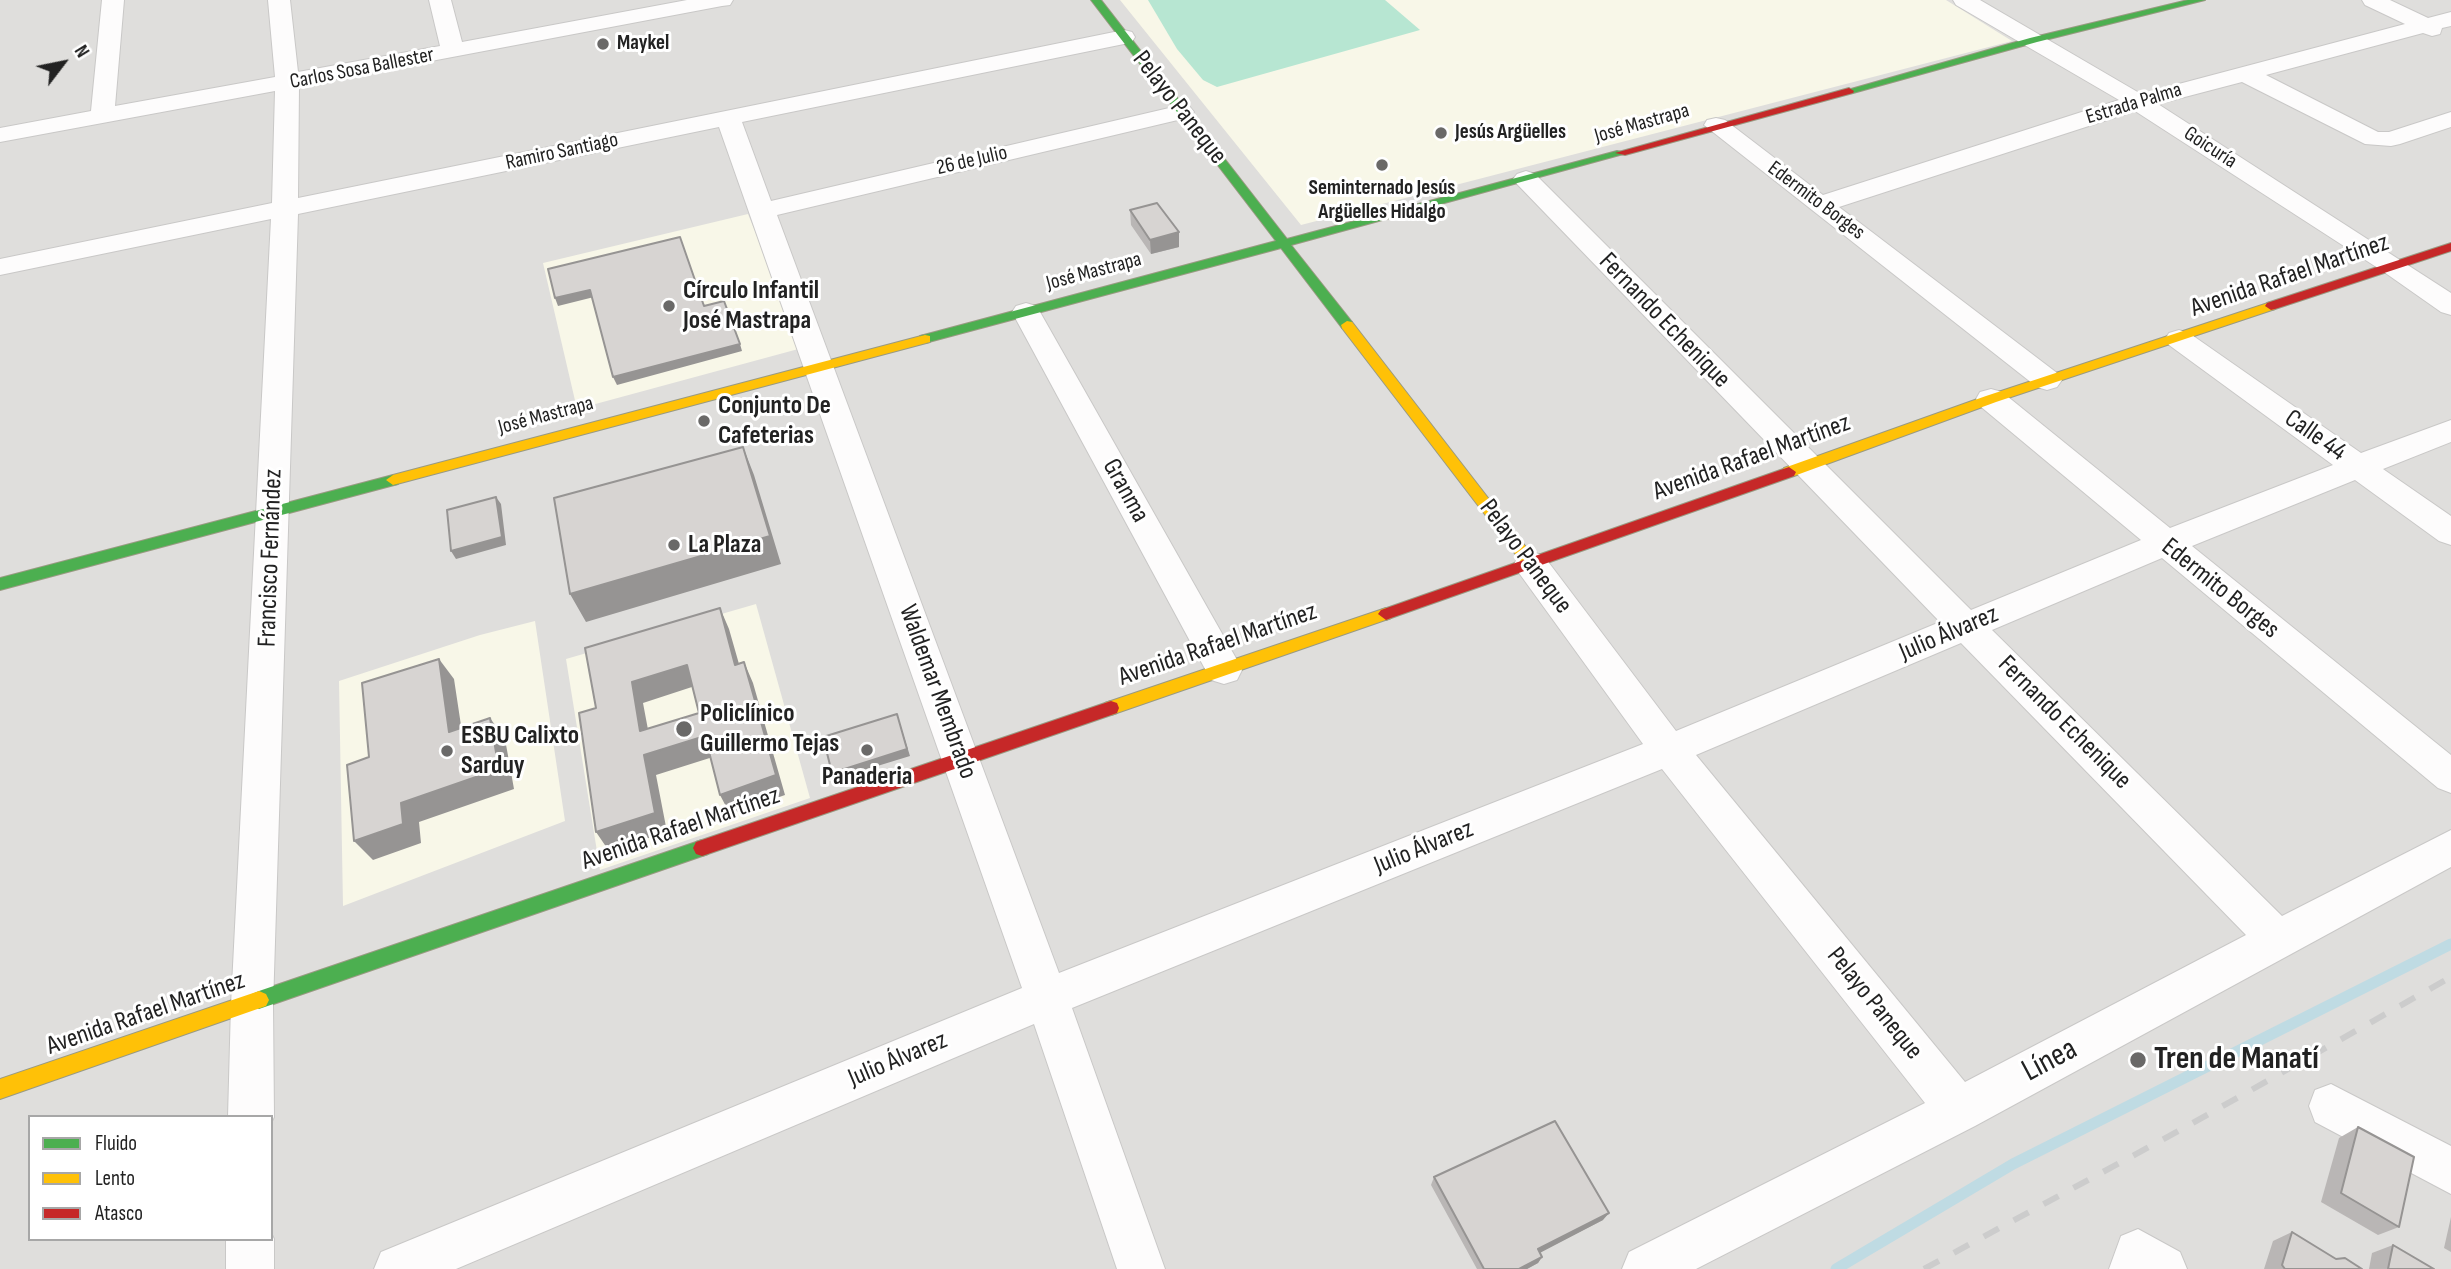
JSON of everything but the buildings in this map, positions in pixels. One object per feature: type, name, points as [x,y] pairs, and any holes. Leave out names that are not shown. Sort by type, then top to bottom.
[{"type":"street","points":[[103,116],[113,0]]},
{"type":"street","name":"Francisco Fernández","points":[[251,1115],[252,1005],[285,210],[287,83],[279,0]]},
{"type":"street","points":[[440,0],[453,52]]},
{"type":"street","points":[[582,0],[588,27]]},
{"type":"street","name":"Carlos Sosa Ballester","points":[[0,135],[722,0]]},
{"type":"street","name":"Pelayo Paneque","points":[[1096,0],[1531,564],[1669,750],[1959,1110]]},
{"type":"street","name":"Goicuría","points":[[1964,0],[2138,102],[2394,266],[2444,295]]},
{"type":"street","name":"José Mastrapa","points":[[0,584],[1526,179],[2034,40],[2200,0]]},
{"type":"street","points":[[2372,0],[2451,38]]},
{"type":"street","name":"Estrada Palma","points":[[1821,204],[2138,102],[2451,19]]},
{"type":"street","name":"Ramiro Santiago","points":[[0,267],[1124,37]]},
{"type":"street","points":[[2243,73],[2374,139],[2391,139],[2451,119]]},
{"type":"street","name":"26 de Julio","points":[[762,211],[1182,112]]},
{"type":"street","name":"Waldemar Membrado","points":[[728,117],[1047,998],[1141,1269]]},
{"type":"street","name":"Edermito Borges","points":[[1716,125],[2048,380]]},
{"type":"street","name":"Fernando Echenique","points":[[1526,179],[1804,464],[2277,939]]},
{"type":"street","name":"Avenida Rafael Martínez","points":[[0,1089],[252,1005],[960,758],[1531,564],[1991,399],[2451,247]]},
{"type":"street","name":"Granma","points":[[1026,312],[1224,670]]},
{"type":"street","name":"Calle 44","points":[[2179,339],[2451,533]]},
{"type":"street","name":"Edermito Borges","points":[[1991,399],[2164,544],[2451,777]]},
{"type":"street","name":"Julio Álvarez","points":[[398,1269],[1047,998],[1669,750],[2164,544],[2451,430]]},
{"type":"street","name":"Línea","points":[[1646,1269],[1959,1110],[2451,848]]},
{"type":"street","points":[[2331,1106],[2451,1171]]},
{"type":"street","points":[[250,1241],[250,1269]]},
{"type":"shaded area","points":[[0,0],[2451,0],[2451,1269],[0,1269]]},
{"type":"shaded area","name":"Jesús Argüelles","points":[[1120,0],[1946,0],[2012,41],[1301,225]]},
{"type":"shaded area","name":"Círculo Infantil José Mastrapa","points":[[748,214],[802,348],[577,409],[543,263]]},
{"type":"shaded area","name":"Policlínico Guillermo Tejas","points":[[756,604],[810,798],[600,870],[566,659]]},
{"type":"shaded area","name":"ESBU Calixto Sarduy","points":[[535,621],[565,821],[343,906],[339,681],[480,635]]},
{"type":"green space","points":[[1148,0],[1385,0],[1420,30],[1217,87],[1203,80],[1177,49]]},
{"type":"waterway","points":[[1836,1269],[2013,1164],[2451,944]]},
{"type":"railway","points":[[1924,1269],[2184,1128],[2451,977]]},
{"type":"traffic: fast","points":[[1096,0],[1347,325]]},
{"type":"traffic: fast","points":[[1849,91],[2034,40],[2200,0]]},
{"type":"traffic: fast","points":[[925,339],[1621,153]]},
{"type":"traffic: fast","points":[[0,584],[393,480]]},
{"type":"traffic: fast","points":[[259,1000],[702,848]]},
{"type":"traffic: slow","points":[[1789,472],[1991,399],[2271,306]]},
{"type":"traffic: slow","points":[[1347,325],[1531,564]]},
{"type":"traffic: slow","points":[[393,480],[925,339]]},
{"type":"traffic: slow","points":[[1111,708],[1386,614]]},
{"type":"traffic: slow","points":[[0,1089],[259,1000]]},
{"type":"traffic: jam","points":[[1621,153],[1849,91]]},
{"type":"traffic: jam","points":[[2271,306],[2451,247]]},
{"type":"traffic: jam","points":[[1386,614],[1789,472]]},
{"type":"traffic: jam","points":[[702,848],[1111,708]]},
{"type":"place","name":"Maykel","points":[[603,44]]},
{"type":"place","name":"Jesús Argüelles","points":[[1441,133]]},
{"type":"place","name":"Seminternado Jesús Argüelles Hidalgo","points":[[1382,165]]},
{"type":"place","name":"Círculo Infantil José Mastrapa","points":[[669,306]]},
{"type":"place","name":"Conjunto De Cafeterias","points":[[704,421]]},
{"type":"place","name":"La Plaza","points":[[674,545]]},
{"type":"place","name":"Policlínico Guillermo Tejas","points":[[684,729]]},
{"type":"place","name":"Panaderia","points":[[867,750]]},
{"type":"place","name":"ESBU Calixto Sarduy","points":[[447,751]]},
{"type":"place","name":"Tren de Manatí","points":[[2138,1060]]}]
